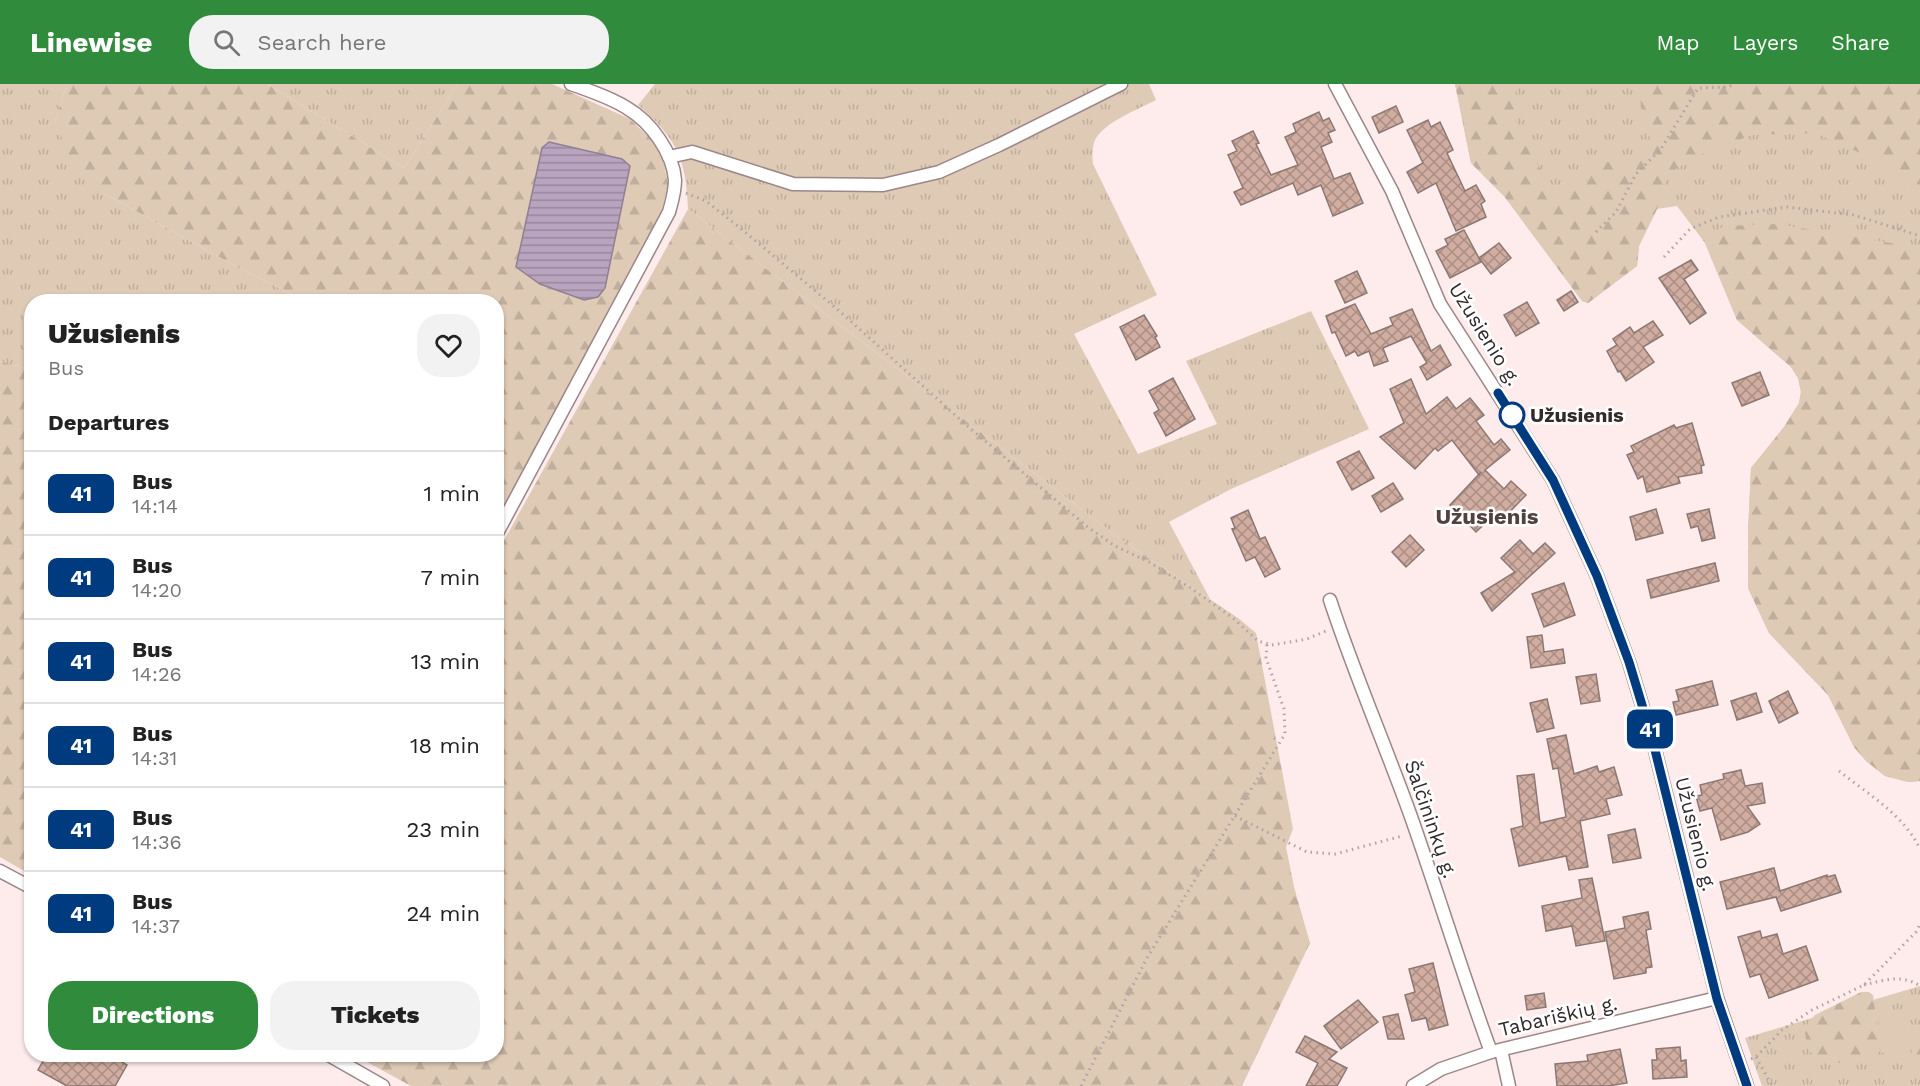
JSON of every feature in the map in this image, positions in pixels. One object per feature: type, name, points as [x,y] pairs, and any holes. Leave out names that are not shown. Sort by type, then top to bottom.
[{"type":"street","points":[[504,520],[669,212],[674,190],[675,178],[669,158],[648,126],[628,108],[571,84]]},
{"type":"street","points":[[669,158],[692,152],[793,184],[883,185],[939,172],[999,145],[1120,84]]},
{"type":"street","name":"Užusienio g.","points":[[1335,84],[1392,191],[1440,304],[1553,480],[1597,576],[1629,662],[1652,738],[1717,999],[1747,1086]]},
{"type":"street","name":"Šalčininkų g.","points":[[1330,600],[1416,832],[1460,968],[1509,1086]]},
{"type":"street","points":[[0,871],[24,884]]},
{"type":"street","name":"Tabariškių g.","points":[[1413,1086],[1441,1069],[1496,1051],[1717,999]]},
{"type":"street","points":[[341,1062],[382,1086]]},
{"type":"path","points":[[1596,232],[1616,212],[1636,174],[1660,149],[1698,88],[1728,87],[1735,84]]},
{"type":"path","points":[[674,190],[696,195],[739,227],[837,309],[972,430],[1089,528],[1115,546],[1149,562],[1191,588],[1233,618],[1258,641],[1272,645],[1307,639],[1338,625]]},
{"type":"path","points":[[1664,257],[1690,229],[1719,217],[1787,207],[1854,215],[1920,237]]},
{"type":"path","points":[[1081,1086],[1147,958],[1285,734],[1284,709],[1266,658],[1267,644]]},
{"type":"path","points":[[1839,771],[1891,811],[1909,830],[1920,848]]},
{"type":"path","points":[[1235,816],[1307,852],[1335,854],[1416,832]]},
{"type":"path","points":[[1864,985],[1916,932],[1920,924]]},
{"type":"path","points":[[1739,1064],[1756,1057],[1782,1030],[1812,1010],[1864,985],[1889,979],[1905,979],[1920,986]]},
{"type":"path","points":[[1756,1057],[1772,1086]]},
{"type":"green space","points":[[0,84],[67,84],[55,121],[105,194],[291,294],[24,294],[24,368],[0,361]]},
{"type":"green space","points":[[67,84],[267,84],[404,168],[458,84],[552,84],[630,119],[655,143],[664,164],[668,184],[662,210],[504,506],[504,294],[291,294],[105,194],[70,158],[55,121]],"holes":[[[516,267],[584,300],[540,284]]]},
{"type":"green space","points":[[267,84],[458,84],[404,168]]},
{"type":"green space","points":[[655,84],[1149,84],[1156,100],[1106,127],[1095,140],[1092,158],[1157,295],[1074,334],[1138,454],[1217,424],[1186,361],[1311,311],[1369,429],[1231,489],[1169,522],[1210,599],[1123,541],[688,209],[685,176],[677,151],[662,128],[638,105]]},
{"type":"green space","points":[[1455,84],[1920,84],[1920,781],[1908,782],[1885,776],[1866,761],[1854,747],[1828,695],[1769,633],[1748,588],[1751,468],[1784,427],[1799,403],[1801,392],[1798,378],[1791,367],[1737,320],[1705,243],[1677,206],[1657,209],[1639,246],[1637,266],[1588,303],[1582,301],[1504,196],[1471,163]]},
{"type":"green space","points":[[1455,84],[1518,84],[1514,115],[1521,135],[1549,185],[1563,192],[1582,187],[1607,162],[1624,161],[1642,156],[1650,140],[1646,116],[1633,84],[1920,84],[1920,189],[1865,155],[1815,133],[1752,135],[1702,154],[1677,168],[1664,185],[1657,209],[1639,246],[1637,266],[1588,303],[1582,301],[1504,196],[1471,163]]},
{"type":"green space","points":[[688,209],[1123,541],[1238,618],[1256,633],[1293,829],[1286,847],[1294,887],[1310,943],[1242,1086],[411,1086],[367,1062],[504,1062],[504,540]]},
{"type":"green space","points":[[1777,224],[1897,244],[1920,245],[1920,781],[1908,782],[1885,776],[1866,761],[1854,747],[1828,695],[1769,633],[1748,588],[1751,468],[1784,427],[1799,403],[1801,392],[1798,378],[1791,367],[1737,320],[1705,243],[1723,226]]},
{"type":"green space","points":[[0,361],[24,368],[24,871],[0,857]]},
{"type":"green space","points":[[1920,986],[1920,1086],[1762,1086],[1745,1038]]},
{"type":"green space","points":[[1861,992],[1869,992],[1873,995],[1880,1051],[1877,1055],[1845,1064],[1816,1058],[1807,1048],[1805,1032],[1808,1023],[1815,1015]]},
{"type":"green space","points":[[1901,1009],[1906,1050],[1882,1053],[1878,1012]]},
{"type":"green space","points":[[1920,1035],[1920,1063],[1911,1058],[1912,1047]]},
{"type":"shaded area","points":[[549,142],[622,159],[630,166],[605,288],[598,297],[584,300],[540,284],[516,267],[542,148]]},
{"type":"building","points":[[1396,106],[1403,122],[1379,133],[1372,117]]},
{"type":"building","points":[[1319,112],[1323,121],[1329,118],[1335,130],[1328,133],[1332,142],[1321,147],[1334,179],[1350,173],[1363,203],[1333,216],[1321,185],[1298,195],[1293,183],[1241,205],[1234,192],[1243,188],[1228,155],[1237,151],[1232,141],[1253,131],[1259,143],[1256,144],[1271,175],[1298,165],[1285,137],[1296,132],[1293,124]]},
{"type":"building","points":[[1428,120],[1431,127],[1440,122],[1453,150],[1447,153],[1465,191],[1476,185],[1485,201],[1481,204],[1486,217],[1456,231],[1436,183],[1418,193],[1407,172],[1423,163],[1407,130]]},
{"type":"building","points":[[1464,230],[1481,262],[1450,278],[1436,251],[1448,245],[1445,239]]},
{"type":"building","points":[[1499,243],[1511,258],[1491,274],[1479,258]]},
{"type":"building","points":[[1691,260],[1698,270],[1684,279],[1706,313],[1690,324],[1659,278]]},
{"type":"building","points":[[1357,271],[1367,293],[1345,303],[1335,281]]},
{"type":"building","points":[[1571,291],[1578,302],[1564,311],[1557,300]]},
{"type":"building","points":[[1527,302],[1539,323],[1516,336],[1504,315]]},
{"type":"building","points":[[1355,304],[1371,334],[1393,325],[1390,318],[1412,309],[1431,351],[1440,345],[1451,365],[1427,380],[1420,367],[1427,363],[1411,336],[1383,348],[1388,361],[1374,366],[1369,351],[1358,356],[1355,351],[1346,356],[1335,332],[1332,333],[1326,316]]},
{"type":"building","points":[[1144,315],[1157,336],[1155,337],[1160,347],[1136,360],[1120,327]]},
{"type":"building","points":[[1653,321],[1663,335],[1643,347],[1654,362],[1626,381],[1620,371],[1618,372],[1607,351],[1617,345],[1613,339],[1630,327],[1634,333]]},
{"type":"building","points":[[1760,372],[1769,395],[1742,406],[1732,383]]},
{"type":"building","points":[[1173,378],[1195,419],[1166,436],[1154,413],[1159,410],[1149,391]]},
{"type":"building","points":[[1411,379],[1426,414],[1447,397],[1456,409],[1470,398],[1484,415],[1476,421],[1494,445],[1501,439],[1510,450],[1485,470],[1504,489],[1511,481],[1526,495],[1501,521],[1495,514],[1476,532],[1450,505],[1479,475],[1452,440],[1438,451],[1435,448],[1415,469],[1380,437],[1404,423],[1390,389]]},
{"type":"building","points":[[1692,423],[1704,465],[1701,466],[1702,473],[1678,477],[1680,483],[1647,492],[1643,476],[1638,479],[1627,455],[1634,452],[1631,446],[1674,425],[1676,428]]},
{"type":"building","points":[[1359,451],[1374,478],[1352,490],[1337,462]]},
{"type":"building","points":[[1393,483],[1403,499],[1381,512],[1372,496]]},
{"type":"building","points":[[1656,509],[1663,533],[1636,540],[1630,517]]},
{"type":"building","points":[[1709,509],[1715,538],[1702,541],[1698,526],[1691,528],[1687,514]]},
{"type":"building","points":[[1248,510],[1260,539],[1265,537],[1280,569],[1265,577],[1255,557],[1246,561],[1232,529],[1235,528],[1231,518]]},
{"type":"building","points":[[1410,535],[1424,550],[1406,567],[1392,552]]},
{"type":"building","points":[[1520,540],[1533,554],[1545,543],[1555,553],[1492,611],[1481,593],[1515,572],[1501,558]]},
{"type":"building","points":[[1715,563],[1719,581],[1651,598],[1647,580]]},
{"type":"building","points":[[1564,583],[1575,615],[1544,627],[1532,594]]},
{"type":"building","points":[[1542,635],[1544,652],[1563,649],[1565,663],[1531,668],[1527,637]]},
{"type":"building","points":[[1596,674],[1600,701],[1581,704],[1576,677]]},
{"type":"building","points":[[1712,681],[1718,705],[1676,715],[1673,702],[1679,701],[1676,690]]},
{"type":"building","points":[[1788,691],[1798,713],[1779,723],[1769,701]]},
{"type":"building","points":[[1756,693],[1762,712],[1737,720],[1731,701]]},
{"type":"building","points":[[1547,699],[1554,728],[1537,732],[1530,703]]},
{"type":"building","points":[[1566,735],[1574,774],[1597,766],[1599,772],[1614,767],[1622,795],[1606,799],[1610,814],[1580,821],[1588,867],[1569,870],[1566,856],[1519,866],[1511,829],[1523,826],[1517,776],[1534,774],[1540,823],[1566,817],[1558,768],[1553,769],[1547,739]]},
{"type":"building","points":[[1741,770],[1745,786],[1762,783],[1765,803],[1747,806],[1760,824],[1748,832],[1721,840],[1712,808],[1700,811],[1696,796],[1702,795],[1700,785],[1724,779],[1723,774]]},
{"type":"building","points":[[1635,829],[1641,858],[1613,863],[1608,835]]},
{"type":"building","points":[[1774,868],[1780,891],[1827,875],[1827,877],[1835,875],[1841,892],[1781,911],[1776,897],[1727,909],[1720,882]]},
{"type":"building","points":[[1592,878],[1605,941],[1576,946],[1572,926],[1546,931],[1542,906],[1582,898],[1579,880]]},
{"type":"building","points":[[1648,912],[1651,929],[1646,930],[1652,967],[1646,968],[1646,973],[1614,979],[1605,932],[1625,928],[1623,917]]},
{"type":"building","points":[[1760,931],[1762,938],[1777,934],[1783,954],[1806,946],[1818,980],[1769,998],[1760,974],[1750,977],[1738,937]]},
{"type":"building","points":[[1433,963],[1448,1025],[1429,1030],[1426,1018],[1412,1021],[1405,995],[1415,992],[1409,969]]},
{"type":"building","points":[[1544,993],[1546,1007],[1527,1010],[1525,996]]},
{"type":"building","points":[[1358,1000],[1378,1022],[1341,1049],[1324,1026]]},
{"type":"building","points":[[1398,1014],[1404,1039],[1388,1039],[1383,1017]]},
{"type":"building","points":[[1305,1036],[1337,1052],[1329,1059],[1347,1068],[1337,1086],[1306,1086],[1318,1063],[1296,1052]]},
{"type":"building","points":[[1680,1047],[1681,1061],[1686,1060],[1687,1077],[1653,1079],[1652,1060],[1657,1060],[1656,1049]]},
{"type":"building","points":[[1620,1049],[1627,1083],[1608,1086],[1557,1086],[1555,1064],[1588,1061],[1587,1055]]},
{"type":"building","points":[[42,1062],[122,1062],[127,1065],[115,1086],[67,1086],[38,1070]]},
{"type":"bus line","name":"41","points":[[1498,393],[1553,480],[1597,576],[1629,662],[1652,738],[1717,999],[1747,1086]]},
{"type":"place","name":"Užusienis","points":[[1512,415]]},
{"type":"district","name":"Užusienis","points":[[1487,516]]}]
